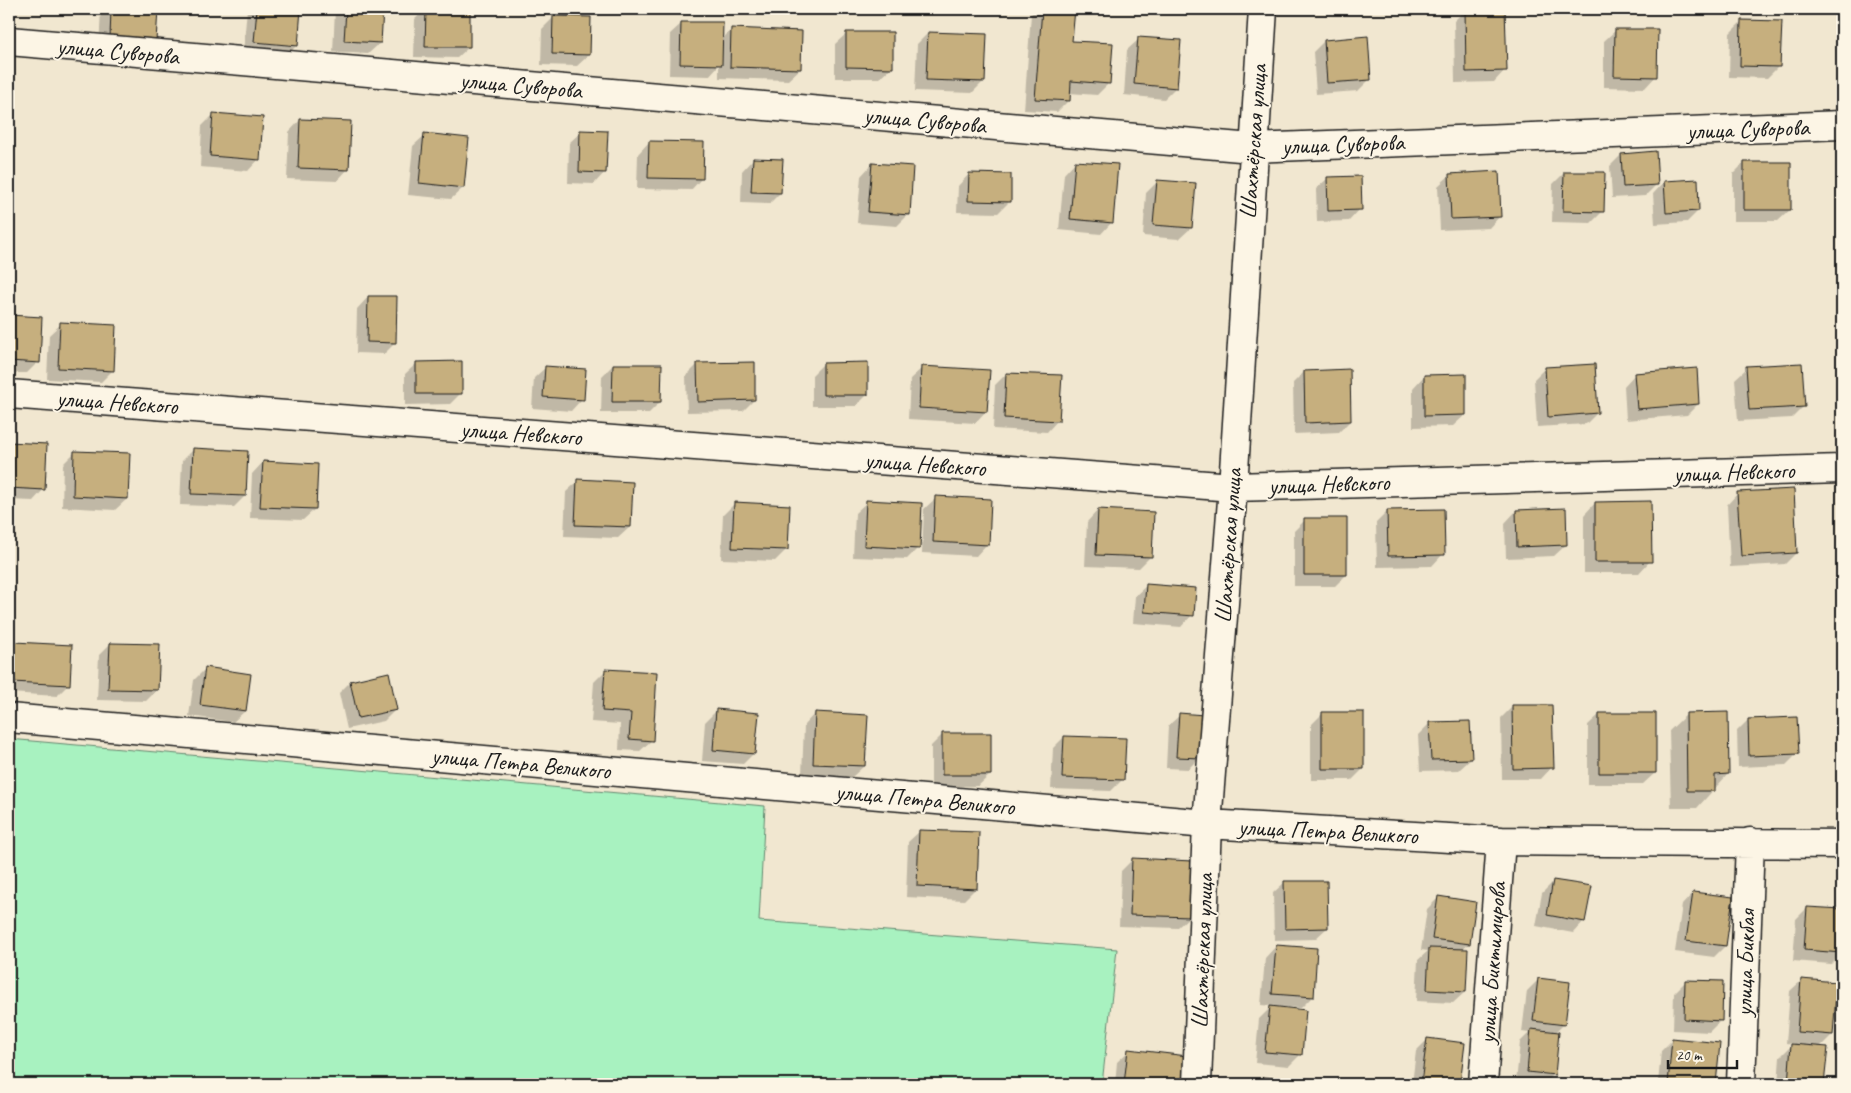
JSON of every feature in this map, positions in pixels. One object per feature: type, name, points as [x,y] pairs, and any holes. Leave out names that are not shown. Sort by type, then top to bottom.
[{"type":"street","name":"Шахтёрская улица","points":[[1197,1084],[1207,824],[1232,487],[1252,148],[1263,9]]},
{"type":"street","name":"улица Суворова","points":[[9,41],[1252,148],[1842,125]]},
{"type":"street","name":"улица Невского","points":[[9,394],[1232,487],[1842,469]]},
{"type":"street","name":"улица Петра Великого","points":[[9,718],[1207,824],[1501,841],[1842,844]]},
{"type":"street","name":"улица Биктимирова","points":[[1482,1084],[1501,841]]},
{"type":"street","name":"улица Бикбая","points":[[1741,1084],[1750,842]]},
{"type":"green space","points":[[9,739],[765,806],[759,921],[1117,949],[1102,1084],[9,1084]]},
{"type":"building","points":[[111,9],[158,9],[156,41],[110,38]]},
{"type":"building","points":[[257,9],[301,9],[298,46],[254,42]]},
{"type":"building","points":[[346,9],[383,9],[381,43],[344,41]]},
{"type":"building","points":[[426,9],[470,9],[470,47],[425,47]]},
{"type":"building","points":[[1042,9],[1075,9],[1072,41],[1113,43],[1110,84],[1071,81],[1070,101],[1035,99]]},
{"type":"building","points":[[1465,9],[1505,9],[1507,71],[1466,72]]},
{"type":"building","points":[[553,16],[591,17],[590,55],[552,54]]},
{"type":"building","points":[[1741,20],[1782,21],[1780,67],[1740,66]]},
{"type":"building","points":[[681,22],[723,22],[722,65],[680,64]]},
{"type":"building","points":[[731,28],[802,31],[801,69],[730,67]]},
{"type":"building","points":[[1615,29],[1658,29],[1657,77],[1614,76]]},
{"type":"building","points":[[846,32],[893,32],[893,68],[846,67]]},
{"type":"building","points":[[928,32],[987,34],[985,82],[926,80]]},
{"type":"building","points":[[1368,36],[1371,80],[1327,83],[1324,40]]},
{"type":"building","points":[[1138,37],[1181,40],[1177,88],[1134,84]]},
{"type":"building","points":[[213,113],[263,117],[260,160],[210,156]]},
{"type":"building","points":[[300,119],[351,121],[349,170],[298,168]]},
{"type":"building","points":[[580,130],[608,131],[606,173],[579,172]]},
{"type":"building","points":[[424,133],[469,138],[464,188],[419,183]]},
{"type":"building","points":[[649,141],[704,142],[703,179],[648,178]]},
{"type":"building","points":[[1656,151],[1658,185],[1623,187],[1621,154]]},
{"type":"building","points":[[753,158],[783,159],[781,193],[751,192]]},
{"type":"building","points":[[1075,161],[1118,164],[1113,223],[1070,219]]},
{"type":"building","points":[[1744,162],[1791,162],[1791,210],[1744,210]]},
{"type":"building","points":[[872,163],[913,166],[910,215],[868,212]]},
{"type":"building","points":[[1499,171],[1501,217],[1451,219],[1449,174]]},
{"type":"building","points":[[1564,172],[1605,172],[1604,212],[1563,211]]},
{"type":"building","points":[[969,173],[1011,174],[1011,202],[968,201]]},
{"type":"building","points":[[1361,176],[1362,210],[1328,211],[1327,177]]},
{"type":"building","points":[[1698,179],[1699,211],[1666,213],[1664,181]]},
{"type":"building","points":[[1157,180],[1196,183],[1192,228],[1153,225]]},
{"type":"building","points":[[368,296],[397,296],[396,343],[367,342]]},
{"type":"building","points":[[9,315],[42,317],[40,363],[9,361]]},
{"type":"building","points":[[60,322],[116,325],[114,371],[58,368]]},
{"type":"building","points":[[462,361],[462,394],[416,394],[416,362]]},
{"type":"building","points":[[755,362],[755,400],[698,402],[697,363]]},
{"type":"building","points":[[868,362],[868,395],[823,395],[823,363]]},
{"type":"building","points":[[1802,363],[1805,407],[1749,410],[1746,366]]},
{"type":"building","points":[[613,364],[662,364],[661,402],[612,402]]},
{"type":"building","points":[[1595,364],[1598,413],[1548,417],[1545,367]]},
{"type":"building","points":[[545,366],[586,369],[584,400],[543,397]]},
{"type":"building","points":[[921,366],[990,370],[987,412],[919,408]]},
{"type":"building","points":[[1697,368],[1699,404],[1637,409],[1634,373]]},
{"type":"building","points":[[1350,369],[1351,421],[1305,423],[1304,371]]},
{"type":"building","points":[[1006,373],[1062,375],[1059,421],[1004,418]]},
{"type":"building","points":[[1466,374],[1466,415],[1424,416],[1424,375]]},
{"type":"building","points":[[9,442],[47,444],[45,490],[9,488]]},
{"type":"building","points":[[193,448],[248,451],[246,496],[191,494]]},
{"type":"building","points":[[74,451],[130,453],[128,499],[73,496]]},
{"type":"building","points":[[263,461],[318,464],[316,509],[260,507]]},
{"type":"building","points":[[577,479],[633,482],[631,527],[575,525]]},
{"type":"building","points":[[1794,489],[1797,553],[1741,556],[1737,492]]},
{"type":"building","points":[[935,496],[991,499],[989,545],[933,542]]},
{"type":"building","points":[[866,500],[922,503],[920,549],[864,546]]},
{"type":"building","points":[[1651,501],[1652,562],[1595,562],[1595,502]]},
{"type":"building","points":[[734,502],[790,505],[788,550],[732,548]]},
{"type":"building","points":[[1566,508],[1567,545],[1517,547],[1516,510]]},
{"type":"building","points":[[1098,509],[1154,512],[1152,557],[1096,555]]},
{"type":"building","points":[[1444,509],[1445,555],[1388,556],[1387,510]]},
{"type":"building","points":[[1304,518],[1347,518],[1347,575],[1304,575]]},
{"type":"building","points":[[1146,584],[1196,588],[1194,616],[1144,612]]},
{"type":"building","points":[[14,642],[72,645],[70,685],[12,682]]},
{"type":"building","points":[[110,643],[160,644],[158,690],[108,689]]},
{"type":"building","points":[[205,667],[251,674],[246,711],[200,705]]},
{"type":"building","points":[[605,669],[657,672],[653,741],[629,739],[631,713],[602,711]]},
{"type":"building","points":[[389,672],[397,710],[358,718],[350,681]]},
{"type":"building","points":[[1512,705],[1552,705],[1554,768],[1513,769]]},
{"type":"building","points":[[716,709],[759,713],[755,754],[713,750]]},
{"type":"building","points":[[815,712],[868,715],[865,766],[813,764]]},
{"type":"building","points":[[1322,712],[1364,712],[1364,769],[1322,769]]},
{"type":"building","points":[[1728,712],[1729,774],[1715,775],[1715,791],[1687,791],[1686,713]]},
{"type":"building","points":[[1179,713],[1204,715],[1201,758],[1176,757]]},
{"type":"building","points":[[1599,713],[1656,713],[1656,773],[1599,773]]},
{"type":"building","points":[[1797,717],[1799,754],[1749,756],[1748,719]]},
{"type":"building","points":[[1470,721],[1472,759],[1431,760],[1429,722]]},
{"type":"building","points":[[942,733],[991,733],[991,775],[942,775]]},
{"type":"building","points":[[1064,736],[1126,738],[1124,780],[1062,778]]},
{"type":"building","points":[[919,830],[979,832],[977,889],[917,886]]},
{"type":"building","points":[[1132,858],[1192,861],[1190,917],[1130,915]]},
{"type":"building","points":[[1553,880],[1592,886],[1585,922],[1547,915]]},
{"type":"building","points":[[1284,881],[1327,881],[1328,928],[1285,929]]},
{"type":"building","points":[[1693,892],[1733,897],[1726,946],[1686,941]]},
{"type":"building","points":[[1438,896],[1476,902],[1470,944],[1432,939]]},
{"type":"building","points":[[1807,907],[1842,909],[1842,953],[1804,950]]},
{"type":"building","points":[[1276,945],[1317,948],[1314,997],[1272,994]]},
{"type":"building","points":[[1429,948],[1468,949],[1466,992],[1427,990]]},
{"type":"building","points":[[1538,978],[1570,982],[1565,1025],[1533,1021]]},
{"type":"building","points":[[1801,979],[1837,982],[1833,1035],[1797,1032]]},
{"type":"building","points":[[1685,980],[1723,981],[1722,1021],[1684,1019]]},
{"type":"building","points":[[1270,1006],[1306,1010],[1302,1055],[1265,1052]]},
{"type":"building","points":[[1531,1029],[1559,1032],[1555,1075],[1527,1072]]},
{"type":"building","points":[[1427,1038],[1465,1043],[1460,1084],[1421,1083]]},
{"type":"building","points":[[1672,1038],[1720,1043],[1716,1084],[1668,1084]]},
{"type":"building","points":[[1791,1044],[1828,1047],[1824,1084],[1788,1084]]},
{"type":"building","points":[[1128,1049],[1196,1057],[1193,1084],[1124,1084]]},
{"type":"building","points":[[1263,1077],[1304,1080],[1303,1084],[1262,1084]]}]
